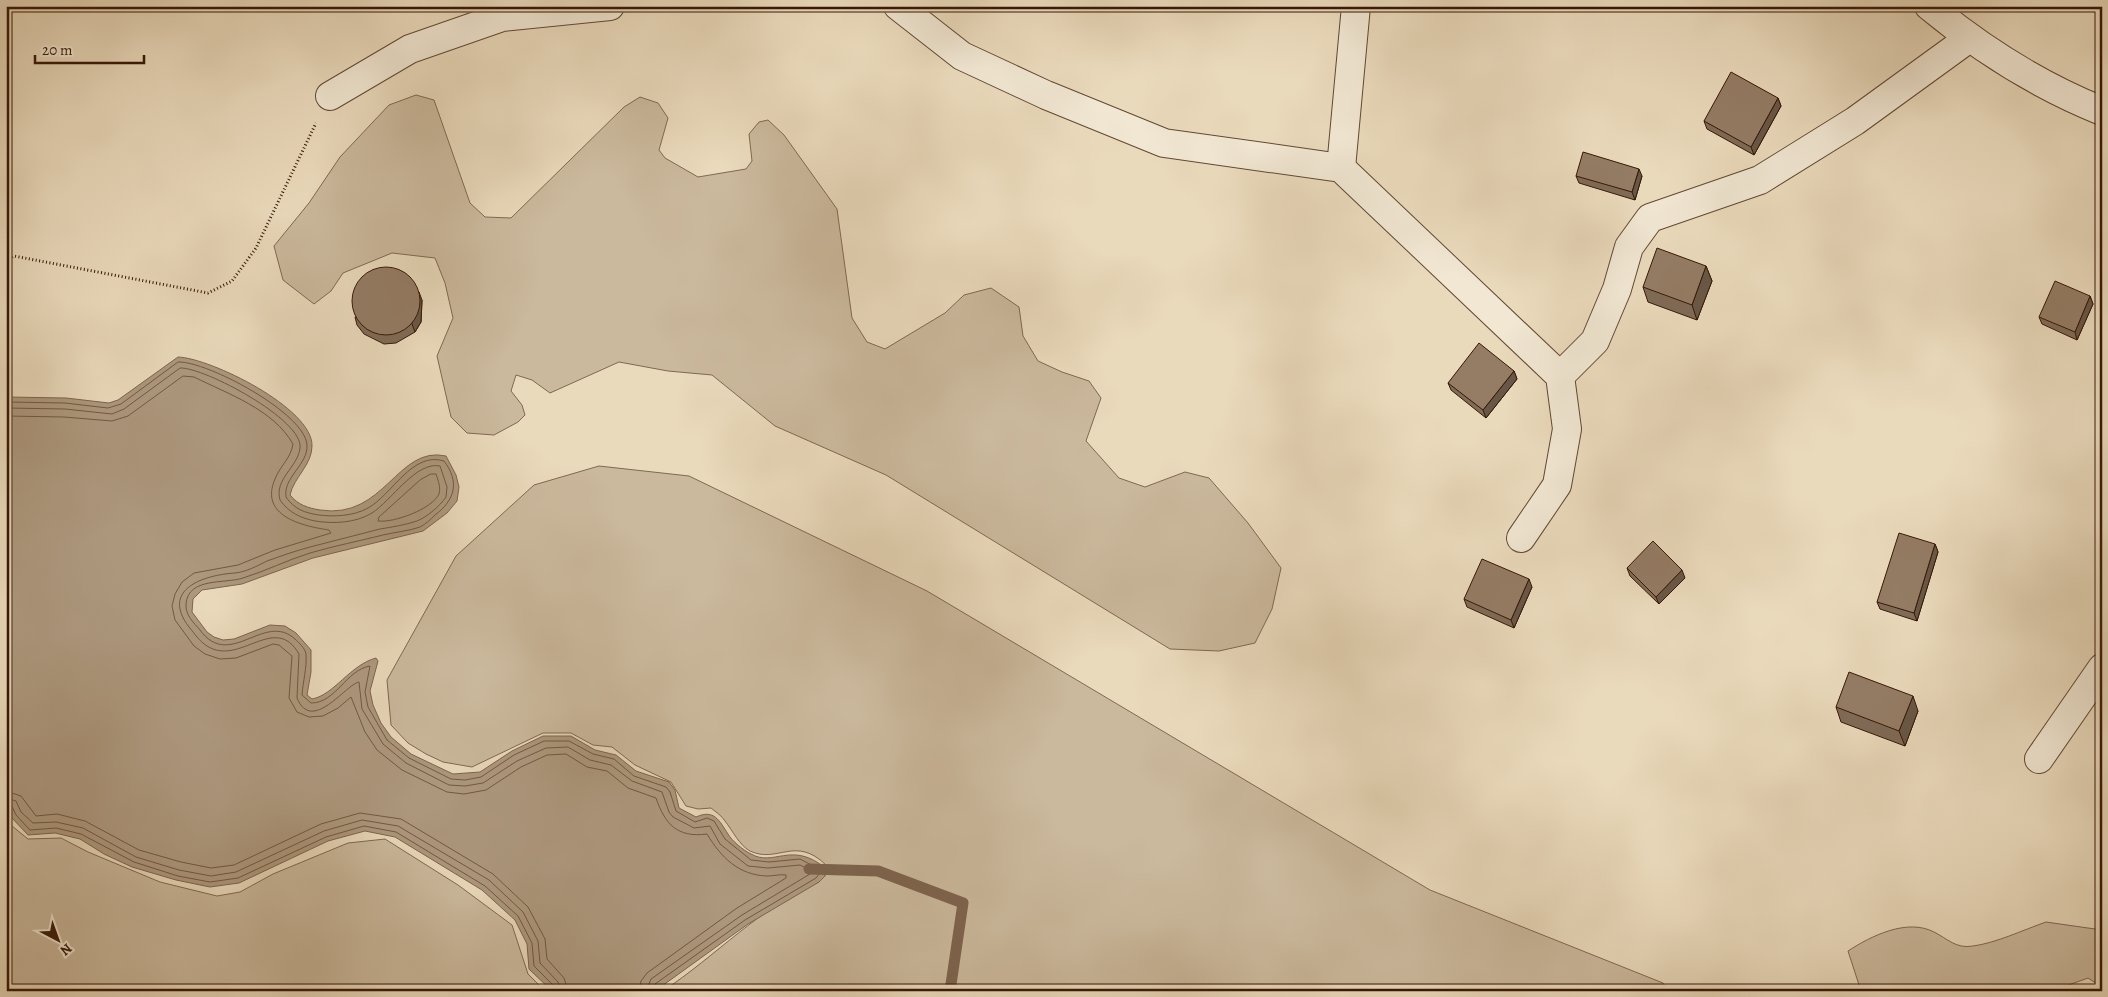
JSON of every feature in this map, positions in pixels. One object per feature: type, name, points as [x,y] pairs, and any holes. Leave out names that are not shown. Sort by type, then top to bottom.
[{"type":"street","points":[[330,96],[410,49],[502,17],[610,6]]},
{"type":"street","points":[[898,6],[962,56],[1046,95],[1164,143],[1341,168],[1560,376],[1568,429],[1557,485],[1521,538]]},
{"type":"street","points":[[1341,168],[1356,6]]},
{"type":"street","points":[[1929,6],[1968,39],[2073,99],[2102,111]]},
{"type":"street","points":[[1560,376],[1595,341],[1617,289],[1629,247],[1650,218],[1760,180],[1855,120],[1968,39]]},
{"type":"street","points":[[2039,759],[2102,668]]},
{"type":"path","points":[[6,261],[14,256],[208,292],[232,281],[256,248],[330,96]]},
{"type":"shaded area","points":[[416,95],[434,100],[470,203],[485,217],[511,218],[624,107],[640,97],[658,103],[668,118],[659,150],[665,158],[698,177],[746,169],[752,161],[749,134],[759,122],[768,120],[784,135],[837,209],[852,318],[867,342],[885,349],[945,313],[964,295],[991,288],[1019,307],[1023,336],[1038,361],[1089,381],[1101,398],[1086,441],[1119,478],[1145,487],[1185,472],[1209,478],[1248,523],[1281,568],[1272,609],[1255,643],[1219,651],[1170,649],[886,475],[775,426],[712,375],[668,371],[619,362],[550,393],[532,380],[516,375],[511,391],[522,405],[525,415],[518,422],[494,435],[467,433],[451,417],[437,356],[453,318],[445,283],[435,258],[392,253],[343,273],[331,291],[314,304],[283,280],[274,246],[309,203],[340,157],[389,105]]},
{"type":"shaded area","points":[[599,466],[689,476],[927,591],[1430,890],[1663,983],[1668,991],[663,991],[758,918],[798,892],[819,882],[825,876],[826,865],[815,856],[805,852],[760,854],[750,851],[739,842],[722,817],[711,808],[698,809],[686,806],[671,782],[635,765],[612,747],[593,745],[571,733],[543,733],[472,767],[443,762],[426,754],[408,743],[391,725],[387,680],[456,556],[534,485]]},
{"type":"shaded area","points":[[6,814],[12,826],[28,839],[61,838],[88,852],[160,882],[217,896],[240,892],[273,874],[348,843],[385,839],[458,885],[512,925],[528,974],[545,991],[6,991]]},
{"type":"shaded area","points":[[2046,922],[2102,930],[2102,987],[2088,978],[2052,991],[1861,991],[1848,951],[1878,935],[1901,928],[1923,928],[1934,932],[1952,943],[1967,947],[2010,936]]},
{"type":"water","points":[[178,357],[213,366],[235,376],[278,401],[296,416],[308,431],[312,446],[309,459],[295,482],[290,495],[304,506],[320,510],[342,510],[360,504],[376,494],[415,461],[429,456],[446,456],[456,475],[459,487],[457,501],[447,513],[423,531],[313,558],[242,584],[202,590],[193,599],[192,612],[207,632],[223,640],[234,639],[270,625],[285,626],[296,633],[311,650],[311,672],[307,695],[312,699],[328,692],[358,667],[376,658],[378,661],[370,691],[373,705],[381,723],[391,737],[411,754],[453,774],[480,772],[512,751],[543,736],[571,736],[595,750],[616,755],[636,771],[669,782],[675,790],[679,808],[696,817],[707,814],[712,815],[722,824],[732,840],[751,854],[767,858],[792,855],[802,856],[824,867],[825,876],[819,882],[748,924],[655,991],[552,991],[529,969],[527,944],[515,920],[482,890],[395,837],[365,831],[328,841],[239,883],[210,887],[176,880],[132,867],[104,854],[80,839],[55,833],[28,835],[11,817],[6,803],[6,397],[66,398],[109,403],[118,400]]},
{"type":"building","points":[[1731,72],[1778,98],[1751,147],[1704,121]]},
{"type":"building","points":[[1583,152],[1639,169],[1632,192],[1576,176]]},
{"type":"building","points":[[1657,248],[1706,266],[1692,305],[1643,287]]},
{"type":"building","points":[[393,267],[405,273],[414,282],[420,294],[418,314],[410,325],[393,335],[379,335],[362,325],[354,314],[352,294],[362,277],[373,269]]},
{"type":"building","points":[[2055,281],[2090,296],[2075,332],[2039,317]]},
{"type":"building","points":[[1479,343],[1514,371],[1483,410],[1448,383]]},
{"type":"building","points":[[1899,533],[1935,544],[1914,613],[1877,602]]},
{"type":"building","points":[[1653,541],[1682,570],[1656,597],[1627,568]]},
{"type":"building","points":[[1482,559],[1529,579],[1511,620],[1464,599]]},
{"type":"building","points":[[1849,672],[1913,696],[1899,731],[1836,707]]},
{"type":"waterway","points":[[809,869],[878,871],[963,903],[950,991]]}]
